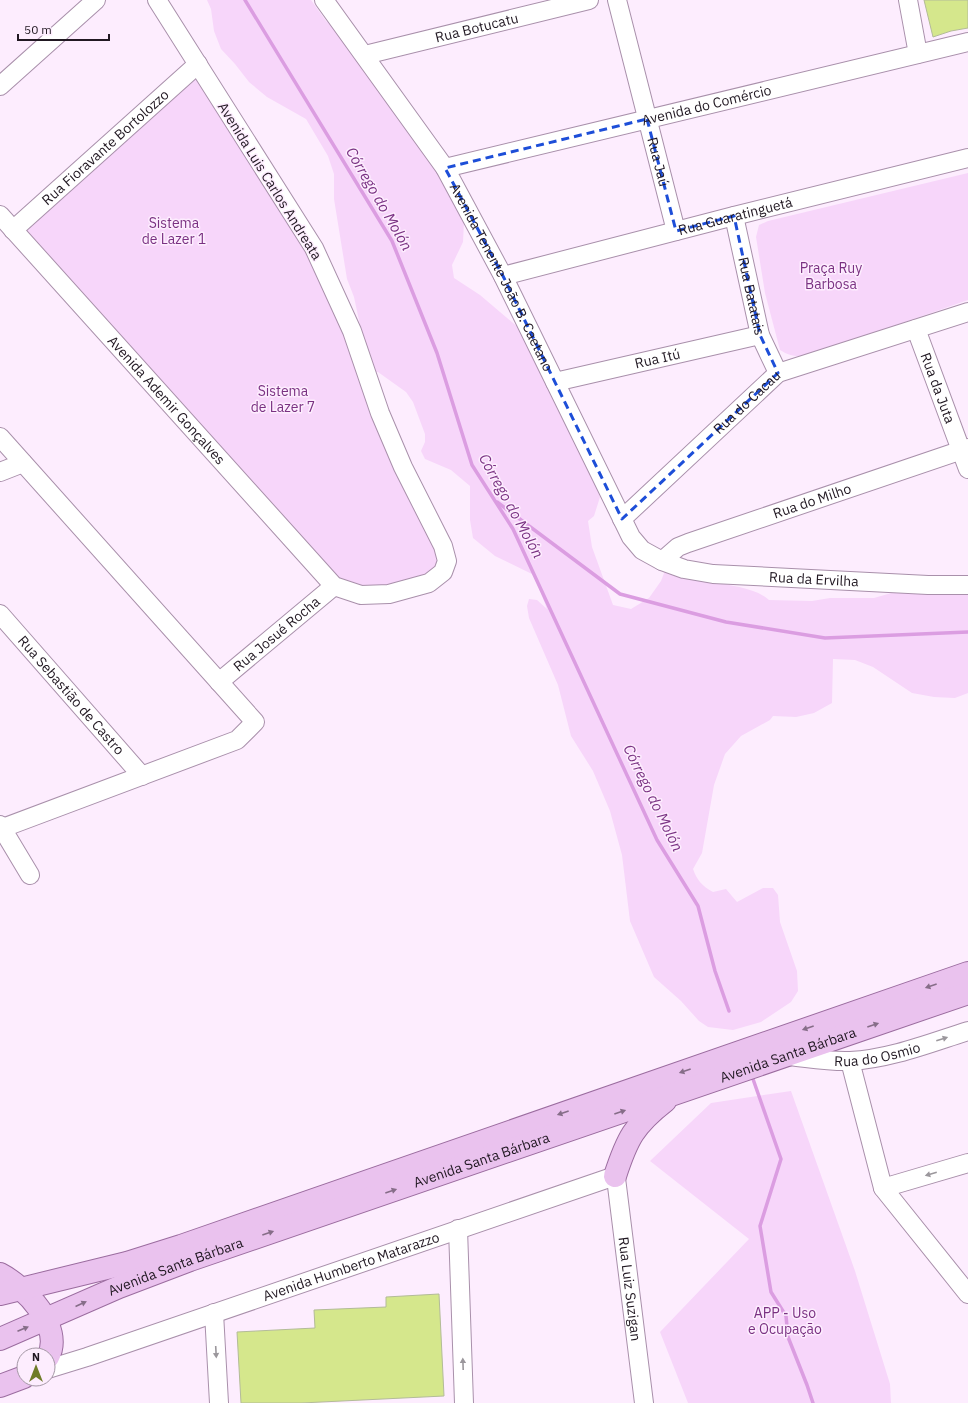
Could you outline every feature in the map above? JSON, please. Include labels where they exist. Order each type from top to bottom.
[{"type":"main road","name":"Avenida Santa Bárbara","points":[[0,1294],[127,1263],[188,1244],[968,973]]},
{"type":"main road","name":"Avenida Santa Bárbara","points":[[0,1339],[119,1287],[190,1260],[968,993]]},
{"type":"main road","points":[[615,1176],[628,1141],[637,1126],[650,1112],[676,1093]]},
{"type":"main road","points":[[0,1274],[21,1289],[33,1300],[46,1319],[51,1334],[50,1347]]},
{"type":"main road","points":[[0,1386],[16,1381]]},
{"type":"street","points":[[0,86],[96,0]]},
{"type":"street","name":"Avenida Luis Carlos Andreata","points":[[157,0],[314,248],[352,331],[380,412],[400,461],[443,546],[447,561],[443,572],[429,583],[389,594],[361,595],[334,586]]},
{"type":"street","name":"Avenida Tenente João B. Caetano","points":[[324,0],[445,168],[503,276],[631,537],[642,550],[662,562]]},
{"type":"street","name":"Rua Botucatu","points":[[365,55],[589,0]]},
{"type":"street","name":"Rua Jaú","points":[[617,0],[676,231]]},
{"type":"street","points":[[908,0],[918,54]]},
{"type":"street","name":"Avenida do Comércio","points":[[445,168],[968,42]]},
{"type":"street","name":"Rua Fioravante Bortolozzo","points":[[13,230],[198,64]]},
{"type":"street","name":"Rua Guaratinguetá","points":[[503,276],[734,216],[968,158]]},
{"type":"street","name":"Avenida Ademir Gonçalves","points":[[0,215],[334,586]]},
{"type":"street","name":"Rua Batatais","points":[[734,216],[760,335],[778,373]]},
{"type":"street","name":"Rua do Cacau","points":[[622,519],[778,373],[968,312]]},
{"type":"street","name":"Rua da Juta","points":[[916,329],[965,449],[968,469]]},
{"type":"street","name":"Rua Itú","points":[[555,382],[760,335]]},
{"type":"street","points":[[0,437],[220,682],[254,722],[238,740],[1,827],[30,875]]},
{"type":"street","name":"Rua do Milho","points":[[662,562],[678,547],[688,542],[965,449]]},
{"type":"street","points":[[0,472],[24,463]]},
{"type":"street","name":"Rua da Ervilha","points":[[662,562],[684,569],[713,574],[928,585],[968,585]]},
{"type":"street","name":"Rua Josué Rocha","points":[[220,682],[334,586]]},
{"type":"street","name":"Rua Sebastião de Castro","points":[[0,614],[142,776]]},
{"type":"street","name":"Rua do Osmio","points":[[783,1056],[850,1061],[882,1056],[918,1047],[968,1031]]},
{"type":"street","points":[[850,1061],[883,1188],[966,1287]]},
{"type":"street","points":[[883,1188],[968,1162]]},
{"type":"street","name":"Avenida Humberto Matarazzo","points":[[56,1367],[214,1314],[615,1176]]},
{"type":"street","name":"Rua Luiz Suzigan","points":[[615,1176],[644,1403]]},
{"type":"street","points":[[458,1230],[464,1403]]},
{"type":"street","points":[[214,1314],[219,1403]]},
{"type":"street","name":"Avenida Humberto Matarazzo","points":[[56,1351],[87,1357]]},
{"type":"highlighted area","points":[[647,119],[676,231],[734,216],[760,335],[778,373],[622,519],[503,276],[445,168]]},
{"type":"green space","points":[[207,0],[311,0],[326,21],[353,42],[409,116],[464,221],[463,242],[452,265],[454,278],[480,295],[526,334],[584,445],[600,497],[594,516],[588,521],[592,547],[613,605],[631,609],[649,598],[661,581],[668,563],[708,579],[757,592],[769,600],[812,601],[830,598],[874,598],[895,592],[968,589],[968,693],[955,698],[934,697],[912,693],[873,667],[855,660],[833,659],[832,703],[814,713],[796,717],[773,716],[770,720],[741,736],[725,754],[714,785],[702,853],[693,869],[698,880],[703,885],[713,892],[726,889],[737,902],[763,888],[773,888],[778,895],[780,922],[797,971],[798,991],[791,1002],[761,1022],[733,1030],[708,1027],[699,1021],[681,1001],[654,977],[630,921],[622,855],[610,811],[593,771],[571,736],[558,685],[529,618],[527,606],[529,599],[537,600],[547,609],[534,575],[495,556],[473,538],[470,520],[470,486],[451,470],[425,459],[421,451],[425,442],[425,434],[413,402],[406,392],[378,372],[368,372],[443,572],[389,594],[334,586],[13,230],[198,64],[364,344],[354,297],[347,279],[334,199],[334,174],[328,156],[306,119],[267,97],[249,82],[221,49],[214,31],[211,9]]},
{"type":"green space","name":"Praça Ruy Barbosa","points":[[968,173],[968,300],[808,356],[793,356],[780,350],[765,293],[756,237],[759,225],[768,221]]},
{"type":"green space","name":"APP - Uso e Ocupação","points":[[791,1091],[855,1271],[890,1384],[891,1403],[688,1403],[660,1332],[749,1239],[650,1161],[711,1103]]},
{"type":"building","points":[[924,0],[968,0],[968,28],[951,31],[933,37]]},
{"type":"building","points":[[439,1294],[444,1396],[301,1403],[241,1403],[237,1332],[315,1328],[314,1310],[386,1307],[386,1297]]},
{"type":"waterway","name":"Córrego do Molón","points":[[245,0],[392,241],[437,353],[472,465],[513,529],[657,840],[698,906],[715,971],[729,1011]]},
{"type":"waterway","points":[[497,502],[620,594],[726,622],[825,638],[968,632]]},
{"type":"waterway","points":[[753,1079],[781,1159],[760,1226],[771,1292],[786,1316],[788,1337],[813,1403]]},
{"type":"park label","name":"Sistema de Lazer 1","points":[[174,232]]},
{"type":"park label","name":"Sistema de Lazer 7","points":[[283,400]]}]
